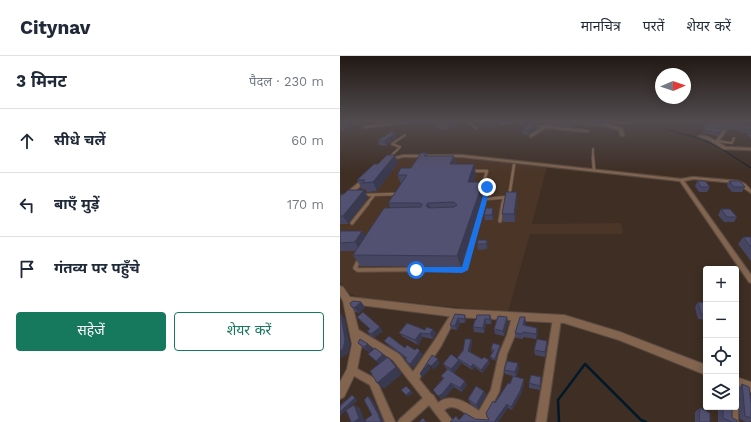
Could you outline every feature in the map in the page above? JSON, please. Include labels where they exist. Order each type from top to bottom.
[{"type":"street","points":[[709,139],[727,148],[751,149]]},
{"type":"street","points":[[389,160],[403,156],[462,156],[681,180],[693,178],[737,182],[743,184],[751,192]]},
{"type":"street","points":[[340,198],[350,195],[371,175]]},
{"type":"street","points":[[681,180],[751,280]]},
{"type":"street","points":[[340,289],[347,300],[357,344],[352,370],[340,392]]},
{"type":"street","points":[[347,300],[455,313],[557,319],[580,323],[620,336],[703,369]]},
{"type":"street","points":[[414,378],[438,343],[455,313]]},
{"type":"street","points":[[438,409],[445,403],[450,402],[466,407],[482,420],[495,392],[503,354],[512,335],[516,317]]},
{"type":"street","points":[[540,422],[557,319]]},
{"type":"street","points":[[354,331],[396,357],[448,422]]},
{"type":"street","points":[[352,370],[373,382],[390,422]]},
{"type":"street","points":[[739,383],[749,387],[750,399]]},
{"type":"street","points":[[403,422],[430,398]]},
{"type":"street","points":[[733,410],[733,422]]},
{"type":"lane","points":[[389,160],[390,156],[400,148],[392,144],[399,139]]},
{"type":"lane","points":[[717,142],[732,143],[734,139]]},
{"type":"lane","points":[[593,149],[594,170]]},
{"type":"lane","points":[[485,199],[504,198],[509,196],[514,165]]},
{"type":"lane","points":[[363,253],[355,266],[356,270],[463,270],[465,268],[488,188],[483,184],[486,171],[474,172]]},
{"type":"lane","points":[[360,195],[399,194],[396,200]]},
{"type":"lane","points":[[352,223],[374,195]]},
{"type":"lane","points":[[500,221],[504,198]]},
{"type":"shaded area","points":[[456,156],[547,166],[532,224],[621,223],[623,234],[530,234],[508,312],[360,298],[348,293],[340,282],[340,200],[354,192],[385,164],[396,159]]},
{"type":"building","points":[[380,139],[387,139],[384,141],[377,141]]},
{"type":"building","points":[[421,153],[427,153],[424,156],[454,156],[450,164],[474,164],[468,182],[483,182],[457,256],[353,255],[384,208],[421,207],[422,204],[419,203],[388,203],[407,175],[397,175],[401,168],[411,168]],"holes":[[[454,202],[457,205],[454,207],[429,208],[426,206],[428,203]]]},
{"type":"building","points":[[387,155],[395,155],[373,182],[362,183],[365,180],[357,180],[374,164],[378,164]]},
{"type":"building","points":[[697,181],[705,181],[710,187],[701,187]]},
{"type":"building","points":[[729,181],[740,181],[745,187],[734,187]]},
{"type":"building","points":[[348,190],[364,190],[343,216],[340,216],[340,197]]},
{"type":"building","points":[[506,192],[517,192],[514,214],[502,214]]},
{"type":"building","points":[[486,208],[493,208],[492,215],[484,215]]},
{"type":"building","points":[[721,209],[730,209],[737,217],[727,217]]},
{"type":"building","points":[[340,231],[362,231],[355,242],[340,243]]},
{"type":"building","points":[[743,237],[751,237],[751,247]]},
{"type":"building","points":[[478,240],[487,240],[486,244],[477,244]]},
{"type":"building","points":[[353,301],[361,302],[354,308],[350,303]]},
{"type":"building","points":[[698,302],[703,303],[703,314],[701,314]]},
{"type":"building","points":[[363,312],[380,327],[371,334],[367,331],[370,329],[357,317]]},
{"type":"building","points":[[340,314],[345,340],[343,349],[340,351]]},
{"type":"building","points":[[455,314],[465,315],[464,319],[458,318],[455,326],[450,325]]},
{"type":"building","points":[[477,315],[490,315],[490,319],[485,319],[483,328],[473,327]]},
{"type":"building","points":[[498,316],[507,317],[503,331],[494,329]]},
{"type":"building","points":[[520,317],[525,317],[523,325],[537,328],[536,334],[523,332],[522,334],[515,333]]},
{"type":"building","points":[[407,323],[425,330],[426,327],[433,329],[430,334],[420,333],[415,340],[399,333]]},
{"type":"building","points":[[389,336],[405,348],[407,345],[415,350],[417,348],[420,351],[410,364],[405,360],[407,358],[384,341]]},
{"type":"building","points":[[360,339],[368,344],[364,347],[358,343]]},
{"type":"building","points":[[465,339],[471,339],[468,351],[482,359],[484,357],[489,360],[481,370],[473,364],[471,367],[457,358],[463,351]]},
{"type":"building","points":[[537,339],[547,341],[545,352],[534,350]]},
{"type":"building","points":[[493,343],[500,345],[495,359],[490,357],[494,350],[491,349]]},
{"type":"building","points":[[375,348],[383,354],[376,361],[368,354]]},
{"type":"building","points":[[451,354],[459,360],[451,369],[443,364]]},
{"type":"building","points":[[432,355],[438,359],[431,366],[428,364],[420,374]]},
{"type":"building","points":[[388,357],[396,367],[377,383],[370,371]]},
{"type":"building","points":[[507,361],[518,363],[515,372],[504,370]]},
{"type":"building","points":[[448,369],[465,381],[460,388],[451,383],[442,394],[438,396],[433,390],[444,378],[441,376]]},
{"type":"building","points":[[531,375],[541,377],[540,386],[529,383]]},
{"type":"building","points":[[513,376],[524,379],[520,391],[511,407],[507,404],[494,422],[450,422],[456,416],[459,420],[465,413],[475,419],[489,420],[486,413],[493,401],[495,403],[508,383],[510,384]]},
{"type":"building","points":[[742,384],[749,387],[751,418],[745,416]]},
{"type":"building","points":[[406,386],[411,391],[406,395],[401,390]]},
{"type":"building","points":[[476,386],[484,391],[476,405],[468,399]]},
{"type":"building","points":[[352,395],[355,398],[340,412],[340,406]]},
{"type":"building","points":[[368,396],[381,422],[366,422],[365,420],[372,415],[364,400]]},
{"type":"building","points":[[354,405],[359,418],[354,422],[351,422],[346,410]]},
{"type":"building","points":[[700,408],[710,413],[710,422],[699,421]]},
{"type":"building","points":[[723,410],[732,410],[732,418],[737,420],[737,422],[733,422],[723,418]]},
{"type":"building","points":[[423,418],[426,422],[419,422]]},
{"type":"waterway","points":[[700,139],[722,149],[751,168]]},
{"type":"waterway","points":[[559,422],[558,400],[585,364],[641,420],[646,422]]},
{"type":"route","points":[[416,270],[462,270],[465,268],[488,189],[487,187]]}]
